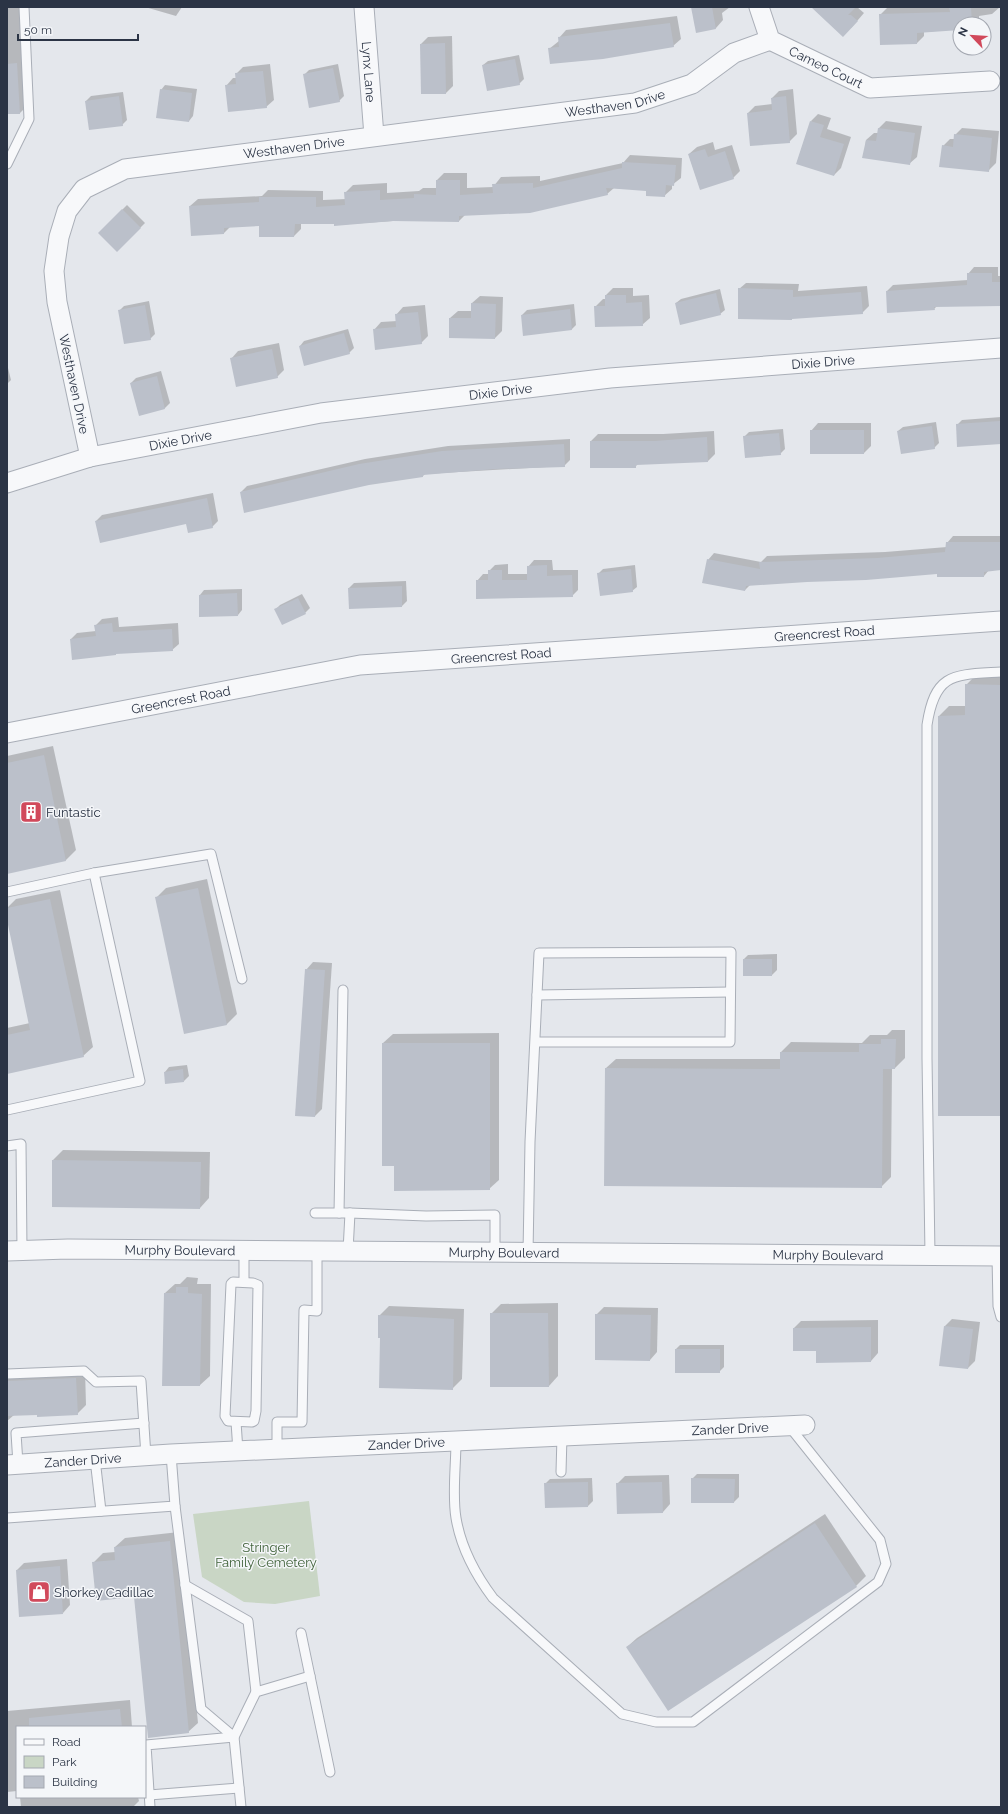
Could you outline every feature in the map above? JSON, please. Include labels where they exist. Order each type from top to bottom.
[{"type":"street","name":"Lynx Lane","points":[[364,7],[374,136]]},
{"type":"street","points":[[758,7],[770,40]]},
{"type":"street","name":"Westhaven Drive","points":[[90,457],[57,302],[54,271],[58,237],[67,211],[84,189],[125,169],[635,103],[692,84],[734,53],[770,40]]},
{"type":"street","name":"Cameo Court","points":[[770,40],[870,88],[990,81]]},
{"type":"street","name":"Dixie Drive","points":[[7,483],[90,457],[322,413],[610,378],[1001,348]]},
{"type":"street","name":"Greencrest Road","points":[[7,733],[360,665],[1001,621]]},
{"type":"street","name":"Murphy Boulevard","points":[[15,1251],[68,1249],[244,1252],[348,1251],[999,1256]]},
{"type":"street","name":"Zander Drive","points":[[13,1465],[172,1454],[797,1425]]},
{"type":"lane","points":[[7,164],[28,119],[24,7]]},
{"type":"lane","points":[[930,1255],[927,1058],[927,725],[930,707],[937,691],[945,682],[959,675],[1001,672]]},
{"type":"lane","points":[[7,892],[94,873],[211,854],[242,979]]},
{"type":"lane","points":[[7,1110],[140,1081],[94,873]]},
{"type":"lane","points":[[528,1253],[530,1142],[536,1042],[539,953],[731,952],[730,1042],[536,1042]]},
{"type":"lane","points":[[339,1213],[343,990]]},
{"type":"lane","points":[[538,995],[730,992]]},
{"type":"lane","points":[[7,1146],[21,1144],[15,1251]]},
{"type":"lane","points":[[315,1213],[426,1216],[495,1215],[495,1252]]},
{"type":"lane","points":[[348,1251],[350,1213]]},
{"type":"lane","points":[[244,1252],[244,1282]]},
{"type":"lane","points":[[277,1449],[277,1422],[302,1422],[304,1310],[316,1311],[317,1252]]},
{"type":"lane","points":[[999,1256],[998,1306],[1001,1317]]},
{"type":"lane","points":[[233,1282],[244,1282],[258,1285],[256,1411],[254,1421],[236,1422],[228,1421],[225,1416],[231,1284],[233,1282]]},
{"type":"lane","points":[[7,1374],[84,1371],[96,1382],[141,1381],[146,1456]]},
{"type":"lane","points":[[236,1422],[238,1451]]},
{"type":"lane","points":[[13,1465],[16,1433],[144,1423]]},
{"type":"lane","points":[[456,1441],[456,1517],[466,1553],[478,1578],[493,1598],[622,1714],[656,1722],[693,1722],[878,1582],[886,1564],[880,1540],[797,1425]]},
{"type":"lane","points":[[561,1472],[562,1436]]},
{"type":"lane","points":[[172,1454],[175,1506],[201,1709],[234,1737]]},
{"type":"lane","points":[[95,1459],[101,1511]]},
{"type":"lane","points":[[7,1518],[175,1506]]},
{"type":"lane","points":[[185,1585],[248,1621],[256,1692],[234,1737],[240,1807]]},
{"type":"lane","points":[[302,1632],[330,1772]]},
{"type":"lane","points":[[256,1692],[310,1676]]},
{"type":"lane","points":[[150,1807],[146,1745],[234,1737]]},
{"type":"lane","points":[[149,1795],[239,1788]]},
{"type":"green space","name":"Stringer Family Cemetery","points":[[309,1501],[320,1596],[275,1604],[244,1602],[202,1577],[193,1514]]},
{"type":"building","points":[[691,7],[712,7],[716,29],[696,33]]},
{"type":"building","points":[[811,7],[856,7],[848,15],[851,15],[858,21],[843,37]]},
{"type":"building","points":[[949,7],[971,7],[972,16],[952,16],[952,31],[917,33],[917,44],[880,45],[879,14],[950,12]]},
{"type":"building","points":[[670,23],[674,47],[603,59],[550,64],[548,48],[559,47],[558,37]]},
{"type":"building","points":[[445,43],[446,94],[421,94],[420,44]]},
{"type":"building","points":[[515,59],[520,85],[487,91],[482,65]]},
{"type":"building","points":[[17,63],[20,114],[7,114],[7,64]]},
{"type":"building","points":[[333,68],[340,102],[309,108],[303,74]]},
{"type":"building","points":[[263,71],[267,108],[228,112],[225,85],[236,84],[235,73]]},
{"type":"building","points":[[160,89],[192,93],[189,122],[156,118]]},
{"type":"building","points":[[119,96],[123,126],[89,130],[85,101]]},
{"type":"building","points":[[786,96],[790,143],[750,146],[747,113],[772,110],[771,98]]},
{"type":"building","points":[[810,121],[824,125],[820,137],[844,144],[834,176],[796,164]]},
{"type":"building","points":[[878,128],[915,133],[910,165],[862,158],[866,140],[876,141]]},
{"type":"building","points":[[954,134],[992,138],[989,172],[939,167],[942,145],[953,147]]},
{"type":"building","points":[[705,149],[708,157],[725,151],[734,179],[700,190],[688,154]]},
{"type":"building","points":[[622,162],[676,165],[674,186],[666,185],[665,197],[646,196],[646,191],[606,188],[608,195],[530,213],[459,216],[459,222],[393,221],[334,226],[334,224],[295,224],[294,237],[259,237],[259,226],[224,228],[224,234],[191,236],[189,206],[259,202],[259,197],[316,197],[316,207],[345,205],[344,192],[380,190],[380,200],[414,198],[414,194],[436,195],[436,180],[460,180],[460,195],[493,193],[492,184],[533,183],[533,188],[622,168]]},
{"type":"building","points":[[122,209],[141,228],[117,252],[98,233]]},
{"type":"building","points":[[967,273],[992,273],[992,282],[1001,282],[1001,306],[934,307],[935,310],[887,313],[886,291],[967,285]]},
{"type":"building","points":[[738,288],[793,290],[793,297],[861,292],[863,314],[792,320],[738,319]]},
{"type":"building","points":[[716,293],[721,315],[680,325],[675,303]]},
{"type":"building","points":[[605,295],[626,295],[626,303],[642,302],[643,326],[595,327],[594,306],[605,306]]},
{"type":"building","points":[[471,303],[496,304],[495,339],[449,338],[449,318],[471,318]]},
{"type":"building","points":[[145,305],[151,340],[124,344],[118,310]]},
{"type":"building","points":[[570,309],[572,330],[523,336],[521,315]]},
{"type":"building","points":[[418,312],[422,344],[375,350],[373,329],[396,327],[395,314]]},
{"type":"building","points":[[344,333],[350,354],[304,366],[299,346]]},
{"type":"building","points":[[272,349],[278,378],[236,387],[230,358]]},
{"type":"building","points":[[157,376],[165,409],[139,416],[130,383]]},
{"type":"building","points":[[1000,421],[1001,444],[957,447],[956,424]]},
{"type":"building","points":[[932,426],[935,449],[901,454],[897,431]]},
{"type":"building","points":[[810,430],[864,430],[864,454],[810,454]]},
{"type":"building","points":[[779,433],[781,455],[745,458],[743,436]]},
{"type":"building","points":[[707,437],[708,462],[636,465],[636,468],[590,468],[590,441],[655,441]]},
{"type":"building","points":[[564,444],[565,467],[495,469],[423,475],[423,477],[369,485],[244,513],[240,492],[359,464],[442,451]]},
{"type":"building","points":[[207,498],[213,528],[188,533],[186,524],[100,543],[95,521]]},
{"type":"building","points":[[946,542],[1001,542],[1001,570],[984,572],[984,577],[937,577],[937,574],[866,580],[746,586],[745,591],[702,583],[707,559],[760,569],[759,562],[877,558],[945,552]]},
{"type":"building","points":[[547,565],[547,576],[572,575],[573,597],[476,599],[476,580],[488,580],[488,570],[502,570],[502,580],[527,580],[527,566]]},
{"type":"building","points":[[631,569],[633,592],[600,596],[597,573]]},
{"type":"building","points":[[402,586],[402,607],[349,609],[348,588]]},
{"type":"building","points":[[237,593],[238,616],[199,617],[199,595]]},
{"type":"building","points":[[298,598],[306,614],[282,625],[274,609]]},
{"type":"building","points":[[112,623],[113,632],[172,629],[173,651],[116,654],[72,660],[70,639],[96,636],[94,625]]},
{"type":"building","points":[[965,684],[1001,685],[1001,1116],[938,1116],[938,716],[965,715]]},
{"type":"building","name":"Funtastic","points":[[44,755],[66,861],[7,874],[7,763]]},
{"type":"building","points":[[198,888],[227,1025],[184,1034],[155,897]]},
{"type":"building","points":[[50,899],[84,1057],[7,1074],[7,1035],[30,1030],[7,920],[7,908]]},
{"type":"building","points":[[743,959],[772,959],[772,976],[743,976]]},
{"type":"building","points":[[305,969],[325,970],[315,1117],[295,1116]]},
{"type":"building","points":[[881,1039],[896,1039],[895,1069],[883,1069],[882,1188],[604,1186],[605,1068],[780,1069],[780,1052],[859,1052],[859,1044],[881,1044]]},
{"type":"building","points":[[382,1043],[490,1043],[490,1190],[394,1191],[394,1166],[382,1166]]},
{"type":"building","points":[[183,1069],[184,1082],[165,1084],[164,1072]]},
{"type":"building","points":[[52,1160],[201,1162],[200,1209],[52,1207]]},
{"type":"building","points":[[176,1287],[188,1287],[188,1293],[202,1294],[200,1386],[162,1386],[164,1293],[176,1293]]},
{"type":"building","points":[[490,1313],[548,1313],[549,1387],[490,1387]]},
{"type":"building","points":[[595,1314],[651,1315],[650,1361],[595,1360]]},
{"type":"building","points":[[378,1315],[454,1319],[453,1390],[379,1388],[380,1338],[378,1338]]},
{"type":"building","points":[[944,1326],[973,1329],[968,1369],[939,1366]]},
{"type":"building","points":[[871,1327],[871,1362],[816,1363],[816,1351],[793,1351],[793,1328]]},
{"type":"building","points":[[675,1349],[720,1349],[720,1373],[675,1373]]},
{"type":"building","points":[[76,1378],[78,1415],[37,1417],[37,1415],[7,1416],[7,1381]]},
{"type":"building","points":[[691,1478],[735,1479],[734,1503],[691,1503]]},
{"type":"building","points":[[588,1482],[588,1507],[545,1508],[544,1483]]},
{"type":"building","points":[[662,1482],[663,1513],[617,1514],[616,1483]]},
{"type":"building","points":[[815,1523],[857,1587],[668,1711],[626,1647]]},
{"type":"building","points":[[170,1541],[189,1733],[148,1738],[134,1597],[96,1601],[92,1562],[115,1560],[114,1547]]},
{"type":"building","name":"Shorkey Cadillac","points":[[60,1566],[63,1614],[19,1617],[16,1570]]},
{"type":"building","points":[[120,1709],[122,1726],[29,1726],[29,1718]]},
{"type":"place","name":"Funtastic","points":[[31,812]]},
{"type":"place","name":"Shorkey Cadillac","points":[[39,1592]]}]
